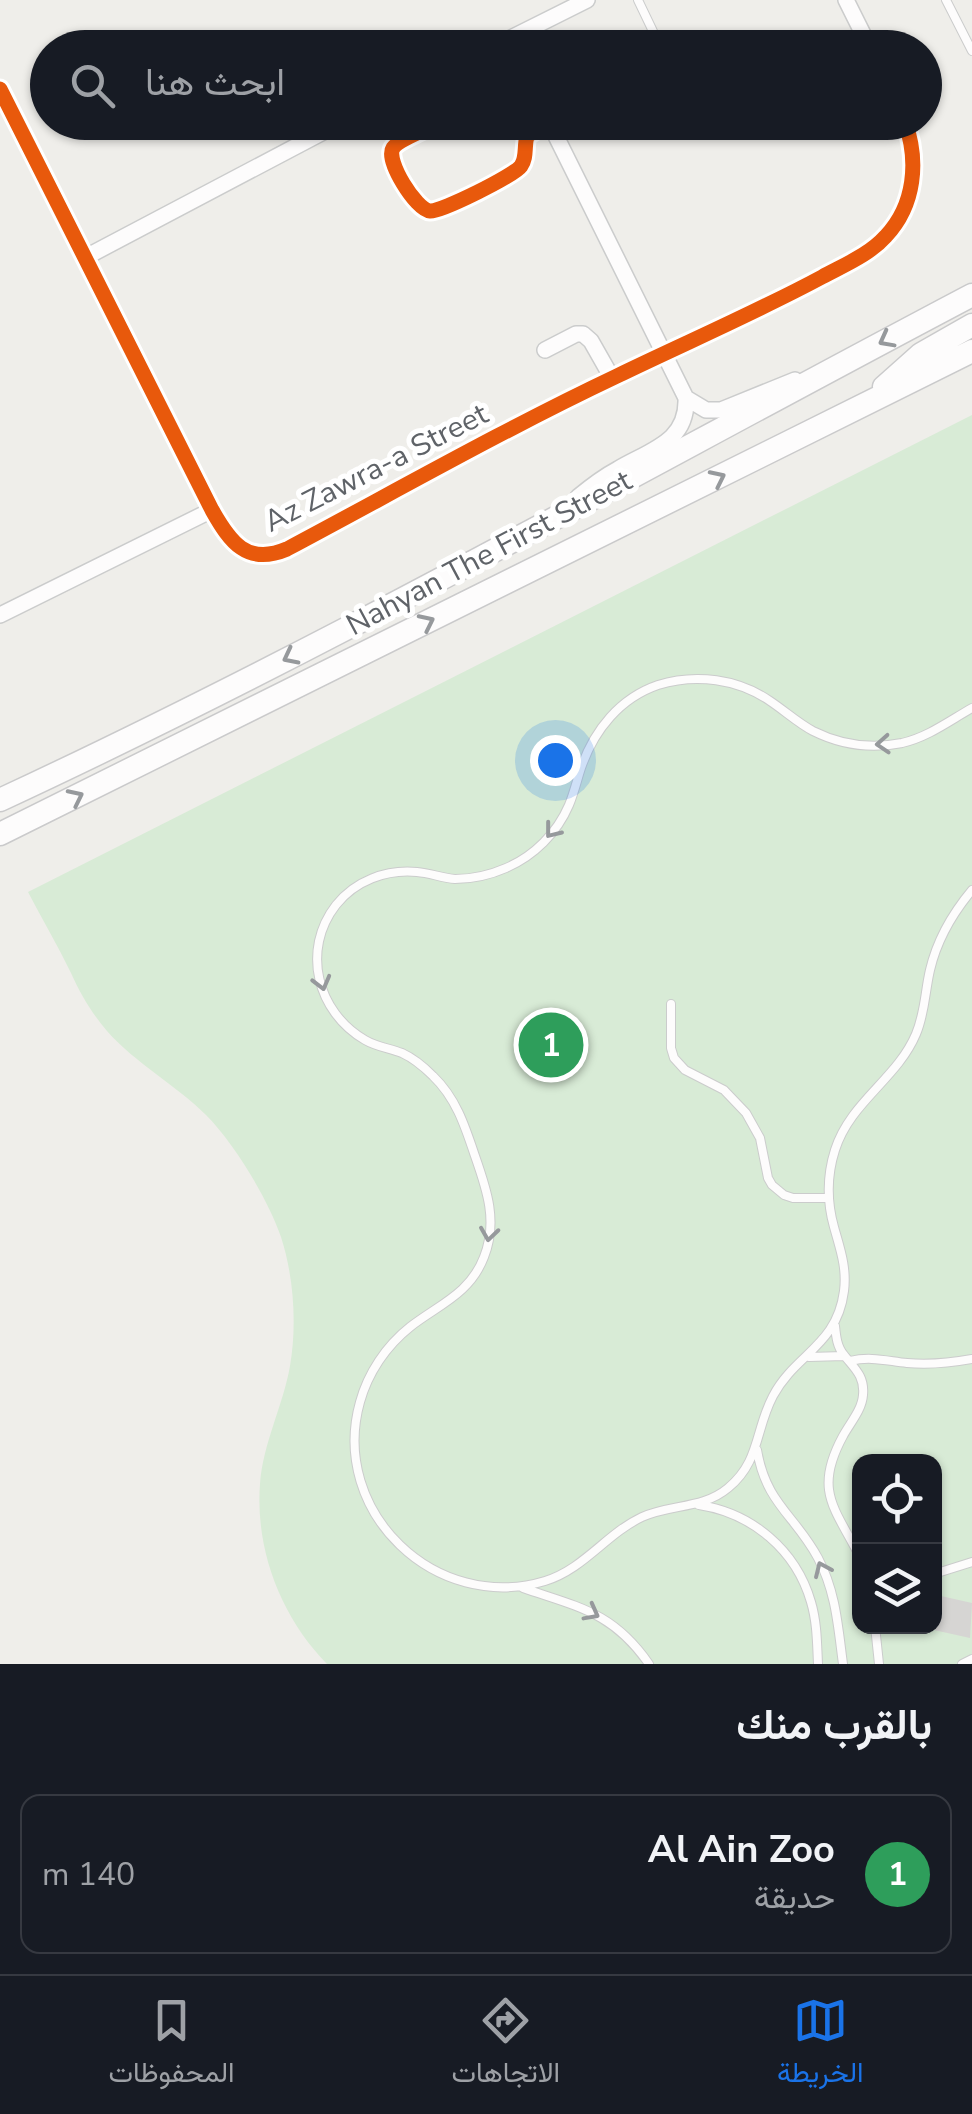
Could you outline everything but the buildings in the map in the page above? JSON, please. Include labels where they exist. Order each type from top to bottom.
[{"type":"main road","name":"Nahyan The First Street","points":[[7,795],[341,631],[972,295]]},
{"type":"main road","points":[[872,402],[908,364],[972,324]]},
{"type":"main road","name":"Nahyan The First Street","points":[[0,834],[972,352]]},
{"type":"street","points":[[534,30],[587,0]]},
{"type":"street","points":[[846,0],[861,30]]},
{"type":"street","name":"Az Zawra-a Street","points":[[0,90],[223,530],[240,548],[263,555],[275,554],[612,378],[789,295],[860,256],[884,239],[902,214],[912,184],[910,140]]},
{"type":"street","points":[[86,257],[308,140]]},
{"type":"street","points":[[404,140],[391,152],[392,162],[416,204],[430,211],[449,206],[520,169],[526,140]]},
{"type":"street","points":[[558,140],[686,398],[698,407],[721,410],[777,386],[821,374]]},
{"type":"street","points":[[545,350],[576,334],[584,334],[612,378]]},
{"type":"street","points":[[558,517],[593,485],[672,438],[684,420],[686,398]]},
{"type":"street","points":[[0,615],[212,510]]},
{"type":"lane","points":[[638,0],[652,30]]},
{"type":"lane","points":[[946,0],[972,52]]},
{"type":"lane","points":[[972,708],[918,738],[865,746],[822,735],[758,694],[732,683],[690,679],[661,684],[634,697],[601,727],[586,754],[562,818],[531,854],[504,869],[474,878],[443,878],[404,871],[378,876],[355,888],[329,915],[317,961],[325,996],[338,1017],[356,1034],[410,1058],[441,1083],[462,1118],[490,1206],[488,1246],[470,1282],[450,1302],[399,1336],[380,1359],[360,1402],[354,1436],[362,1487],[383,1527],[403,1549],[426,1566],[465,1582],[518,1586],[550,1580],[577,1566],[640,1518],[710,1500],[746,1468],[771,1399],[786,1376],[825,1338],[843,1300],[845,1274],[829,1198],[830,1167],[840,1136],[858,1107],[892,1073],[910,1048],[921,1020],[940,940],[972,890]]},
{"type":"lane","points":[[671,1004],[674,1058],[685,1070],[724,1090],[746,1113],[760,1138],[772,1185],[784,1196],[829,1198]]},
{"type":"lane","points":[[835,1322],[838,1343],[862,1378],[864,1396],[834,1454],[828,1486],[834,1511],[853,1544]]},
{"type":"lane","points":[[806,1358],[825,1354],[932,1364],[972,1359]]},
{"type":"lane","points":[[756,1446],[767,1486],[826,1574],[836,1606],[843,1664]]},
{"type":"lane","points":[[695,1505],[727,1511],[751,1522],[790,1560],[812,1603],[818,1664]]},
{"type":"lane","points":[[942,1571],[972,1562]]},
{"type":"lane","points":[[518,1586],[597,1614],[620,1630],[649,1664]]},
{"type":"lane","points":[[876,1634],[879,1664]]},
{"type":"lane","points":[[962,1664],[972,1658]]},
{"type":"green space","points":[[972,415],[972,1664],[327,1664],[284,1604],[262,1533],[262,1469],[287,1381],[293,1335],[289,1268],[281,1237],[268,1206],[228,1141],[194,1104],[107,1031],[28,892]]},
{"type":"cycle path","points":[[0,89],[212,510],[233,541],[250,553],[261,555],[287,549],[534,417],[864,254],[879,243],[903,211],[912,182],[910,140]]},
{"type":"cycle path","points":[[403,140],[393,148],[393,163],[410,194],[430,211],[462,200],[516,171],[524,159],[526,140]]},
{"type":"place","name":"Al Ain Zoo","points":[[551,1045]]}]
